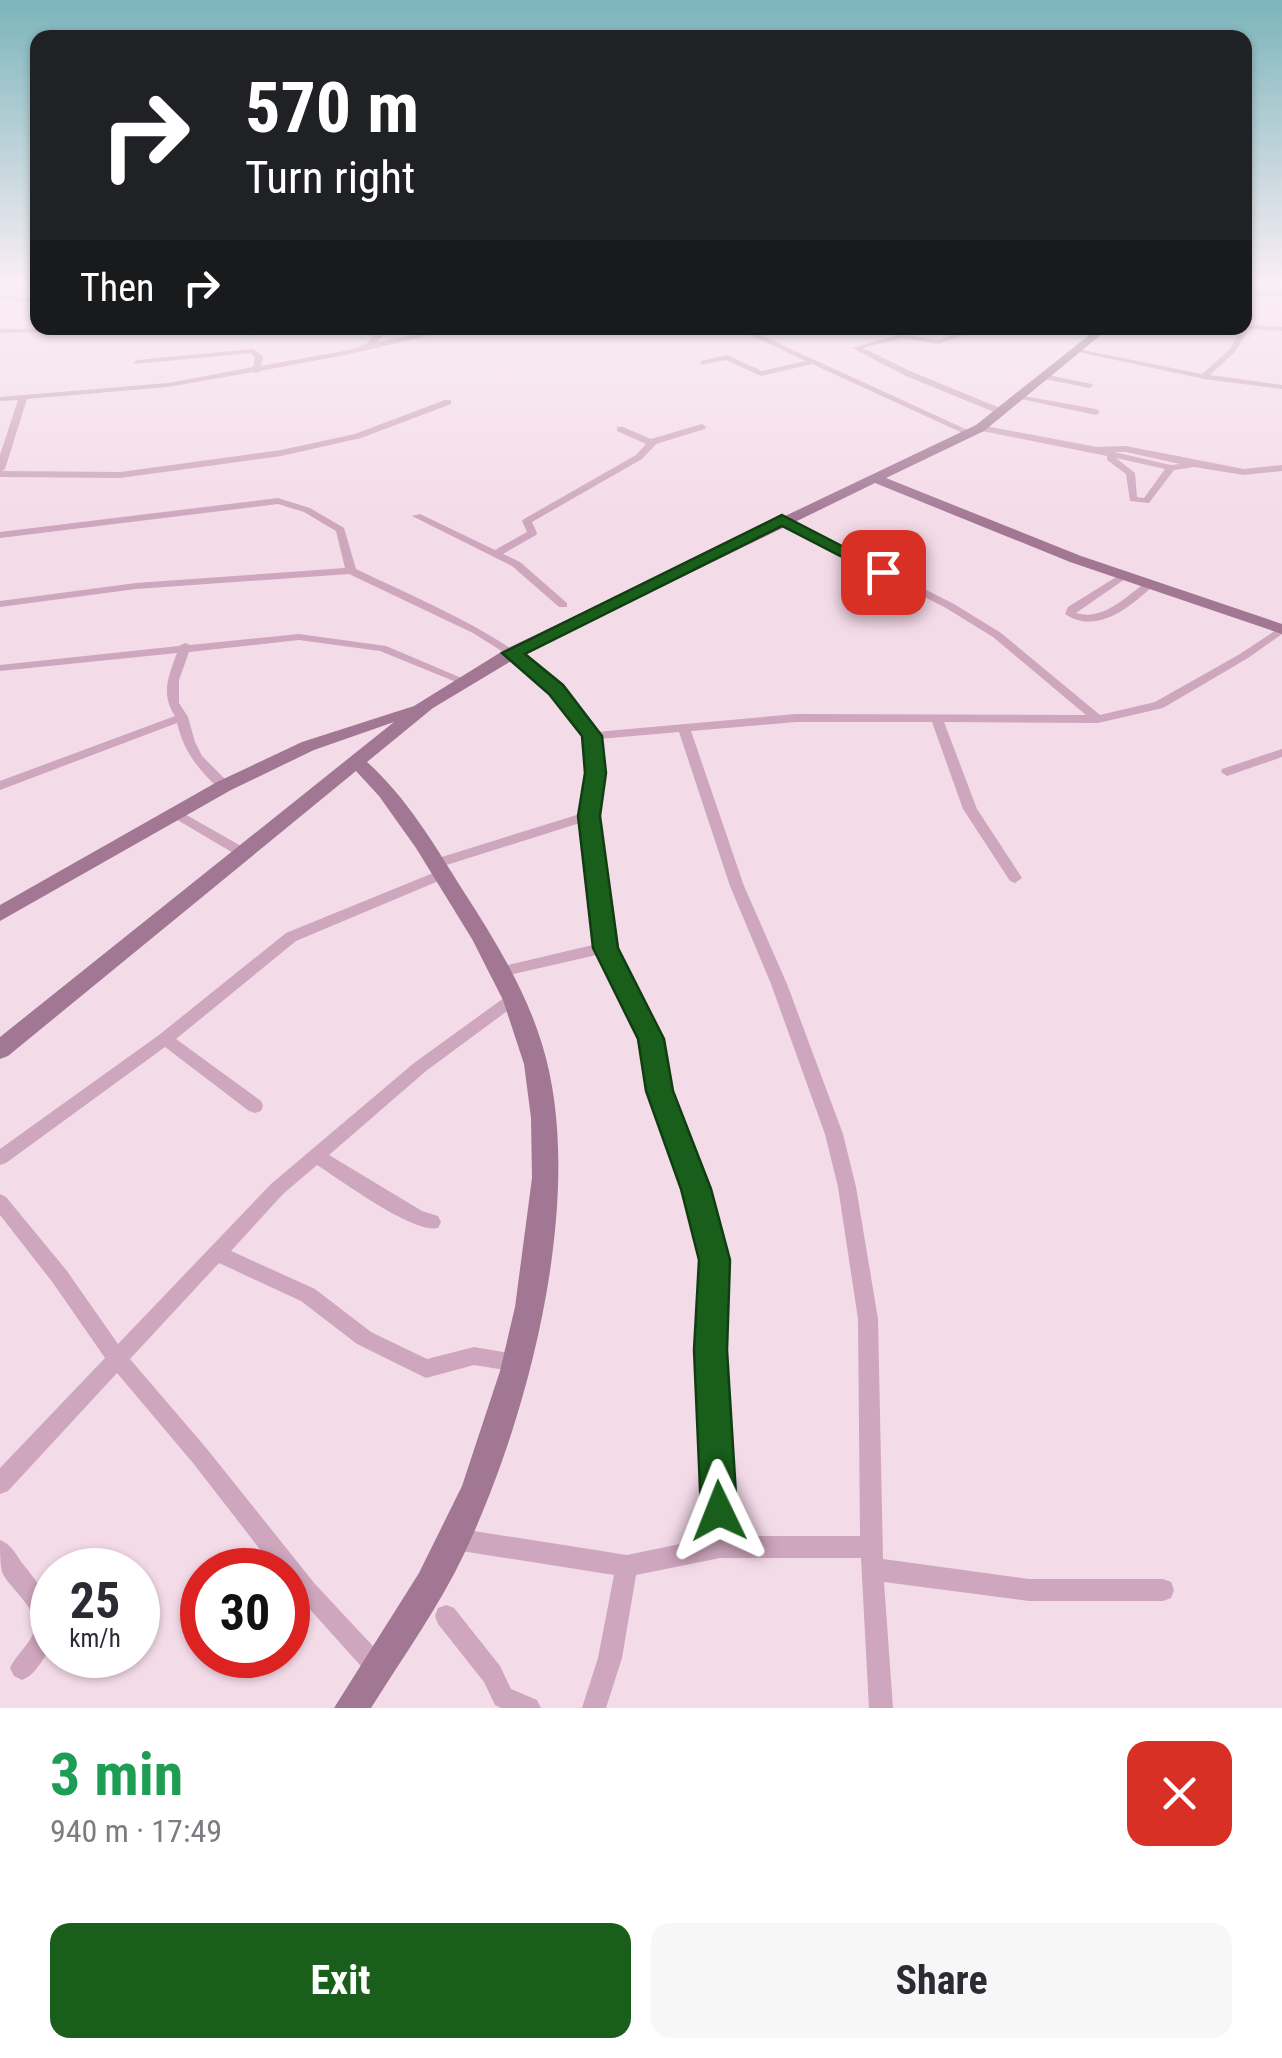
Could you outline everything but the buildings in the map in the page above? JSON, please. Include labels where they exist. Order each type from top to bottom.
[{"type":"main road","points":[[0,1050],[427,704],[512,653],[975,430],[1063,364]]},
{"type":"main road","points":[[874,478],[962,517],[1121,577],[1282,629]]},
{"type":"main road","points":[[0,913],[224,786],[308,746],[427,704]]},
{"type":"main road","points":[[352,1708],[404,1628],[476,1492],[518,1363],[538,1258],[546,1123],[535,1060],[500,972],[440,868],[356,761]]},
{"type":"street","points":[[256,371],[257,364]]},
{"type":"street","points":[[0,399],[168,385],[289,364]]},
{"type":"street","points":[[740,364],[760,374],[802,364]]},
{"type":"street","points":[[813,364],[975,430],[1099,450],[1172,468],[1194,464]]},
{"type":"street","points":[[888,364],[1002,412]]},
{"type":"street","points":[[1140,364],[1282,387]]},
{"type":"street","points":[[1204,377],[1218,364]]},
{"type":"street","points":[[1048,376],[1088,386]]},
{"type":"street","points":[[23,398],[0,471],[120,475],[281,453],[358,436],[448,402]]},
{"type":"street","points":[[1021,398],[1096,412]]},
{"type":"street","points":[[495,554],[532,534],[527,521],[639,457],[652,443],[702,427]]},
{"type":"street","points":[[620,429],[652,443]]},
{"type":"street","points":[[1099,450],[1124,448],[1244,472],[1282,468]]},
{"type":"street","points":[[1099,450],[1130,473],[1133,498],[1140,502],[1146,501],[1172,468]]},
{"type":"street","points":[[0,535],[284,502],[307,510],[342,532],[351,570]]},
{"type":"street","points":[[417,516],[495,554],[545,586],[564,605]]},
{"type":"street","points":[[782,520],[950,606],[997,635],[1098,720]]},
{"type":"street","points":[[0,604],[136,586],[351,570],[477,631],[512,653],[556,690],[592,736],[596,773],[589,816],[605,948],[651,1039],[660,1091],[696,1189],[715,1260],[710,1350],[720,1547]]},
{"type":"street","points":[[1121,577],[1070,614],[1083,622],[1101,619],[1148,586]]},
{"type":"street","points":[[592,736],[796,718],[1098,720],[1159,705],[1282,629]]},
{"type":"street","points":[[0,668],[299,636],[382,648],[465,682]]},
{"type":"street","points":[[185,646],[171,696],[182,717],[184,740],[192,754],[224,786]]},
{"type":"street","points":[[0,786],[182,717]]},
{"type":"street","points":[[936,718],[970,809],[1015,878]]},
{"type":"street","points":[[685,730],[738,886],[834,1134],[848,1186],[868,1318],[872,1558],[882,1708]]},
{"type":"street","points":[[1227,772],[1282,754]]},
{"type":"street","points":[[174,812],[245,854]]},
{"type":"street","points":[[0,1158],[165,1039],[291,936],[440,868],[589,816]]},
{"type":"street","points":[[500,972],[605,948]]},
{"type":"street","points":[[0,1483],[315,1155],[420,1067],[513,1000]]},
{"type":"street","points":[[165,1039],[255,1106]]},
{"type":"street","points":[[315,1155],[417,1218],[432,1222]]},
{"type":"street","points":[[2,1208],[60,1276],[118,1360],[307,1592],[377,1666]]},
{"type":"street","points":[[218,1254],[308,1296],[364,1338],[426,1369],[474,1356],[518,1363]]},
{"type":"street","points":[[455,1538],[627,1566],[720,1547],[872,1558],[1029,1590],[1163,1590]]},
{"type":"street","points":[[0,1551],[38,1602],[47,1622],[45,1634],[22,1668]]},
{"type":"street","points":[[594,1707],[610,1658],[627,1566]]},
{"type":"street","points":[[446,1616],[492,1674],[502,1698],[528,1708]]},
{"type":"route","points":[[719,1511],[710,1350],[715,1260],[696,1189],[660,1091],[651,1039],[620,971],[605,948],[589,816],[596,773],[592,736],[556,690],[512,653],[782,520],[883,572]]}]
